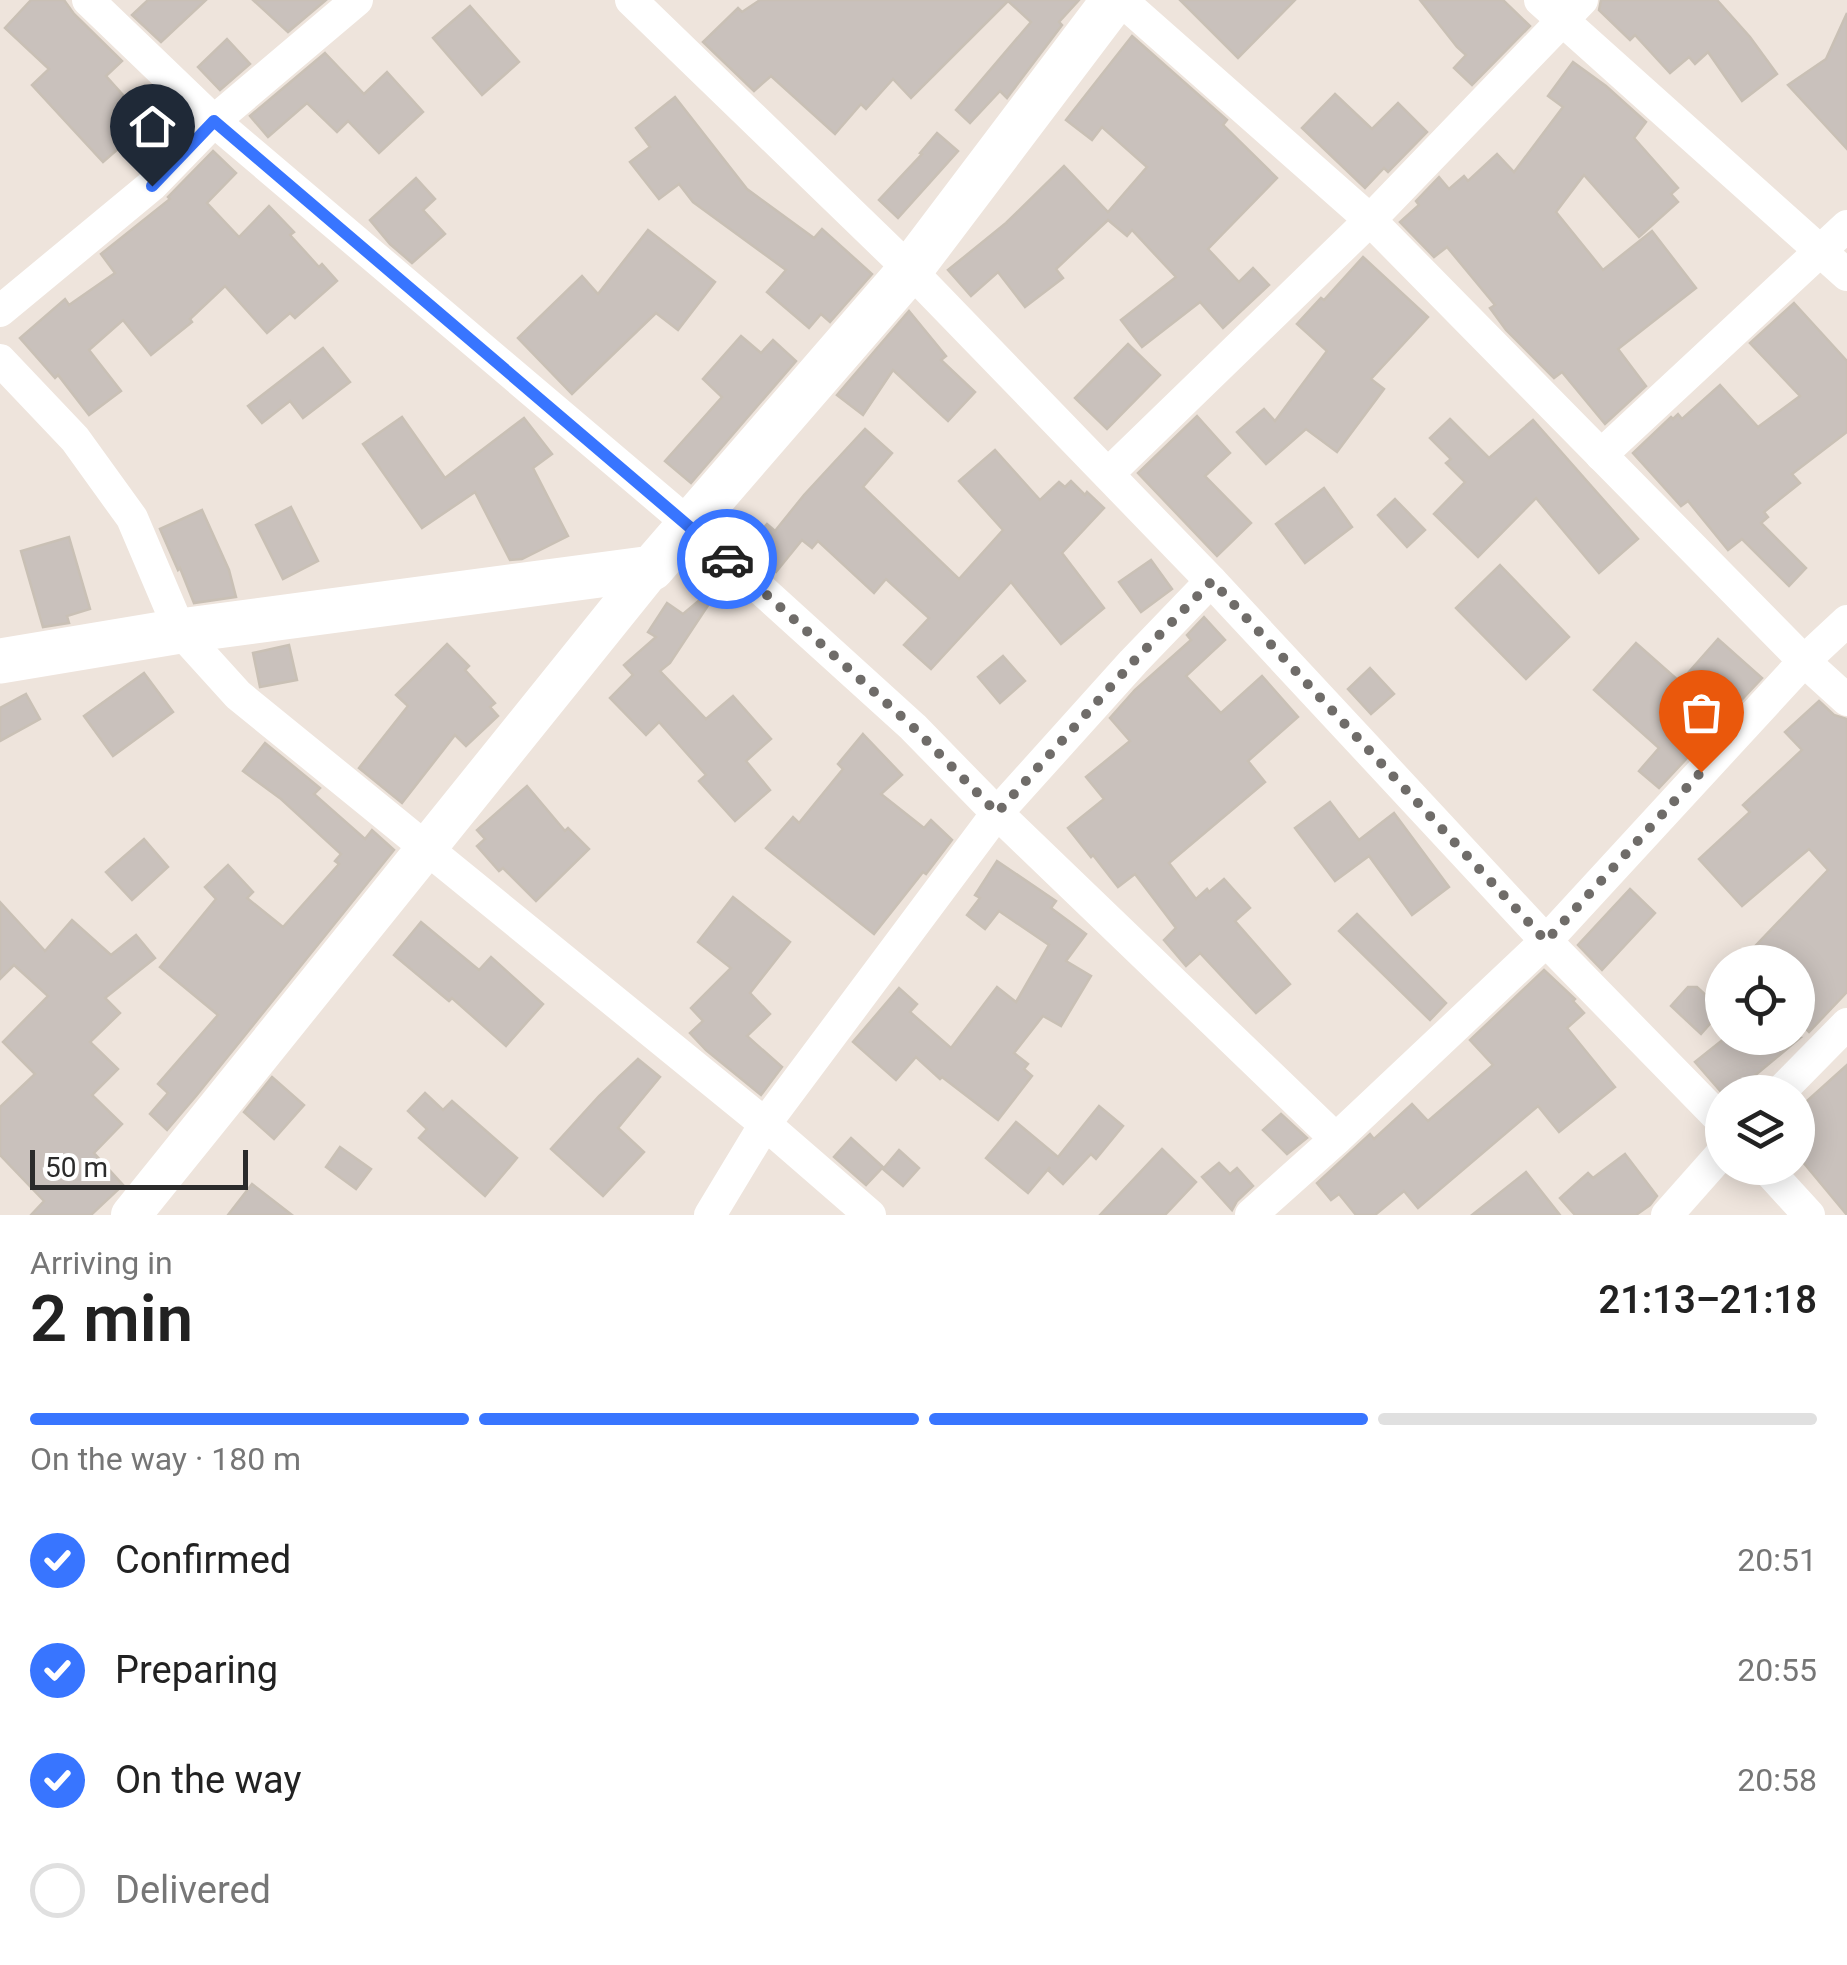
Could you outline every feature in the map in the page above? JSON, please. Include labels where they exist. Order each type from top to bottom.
[{"type":"main road","points":[[0,660],[180,631],[652,568],[910,270],[1117,0]]},
{"type":"street","points":[[88,0],[214,121],[689,524],[913,727],[1336,1139]]},
{"type":"street","points":[[0,311],[152,186],[214,121],[357,0]]},
{"type":"street","points":[[631,0],[910,270],[1212,581],[1546,941],[1705,1104]]},
{"type":"street","points":[[1117,0],[1370,220],[1847,700]]},
{"type":"street","points":[[1108,474],[1370,220],[1561,6],[1847,275]]},
{"type":"street","points":[[1601,455],[1847,226]]},
{"type":"street","points":[[0,360],[76,439],[132,518],[180,631],[238,695],[765,1124],[870,1215]]},
{"type":"street","points":[[130,1215],[652,568]]},
{"type":"street","points":[[710,1215],[765,1124],[997,813],[1212,581]]},
{"type":"street","points":[[1251,1215],[1546,941],[1804,660],[1847,620]]},
{"type":"street","points":[[1797,1075],[1847,1024]]},
{"type":"street","points":[[1667,1215],[1705,1172]]},
{"type":"street","points":[[1782,1185],[1809,1215]]},
{"type":"building","points":[[31,0],[64,0],[122,61],[106,76],[148,123],[103,162],[32,85],[49,69],[5,28]]},
{"type":"building","points":[[148,0],[206,0],[161,42],[132,15]]},
{"type":"building","points":[[253,0],[326,0],[288,32]]},
{"type":"building","points":[[760,0],[1079,0],[1059,22],[1062,25],[1007,98],[1000,91],[970,123],[956,110],[1031,22],[1008,1],[911,98],[893,79],[866,109],[861,104],[835,134],[771,76],[754,91],[703,42],[738,8],[742,12]]},
{"type":"building","points":[[1180,0],[1295,0],[1238,58]]},
{"type":"building","points":[[1420,0],[1503,0],[1530,26],[1472,85],[1454,68],[1466,55]]},
{"type":"building","points":[[1601,0],[1717,0],[1777,74],[1742,101],[1708,52],[1695,64],[1689,57],[1670,73],[1635,35],[1630,40],[1599,10]]},
{"type":"building","points":[[470,6],[519,62],[482,95],[433,38]]},
{"type":"building","points":[[1847,13],[1847,149],[1788,85],[1826,59]]},
{"type":"building","points":[[1132,36],[1227,120],[1223,125],[1277,178],[1208,249],[1239,282],[1253,268],[1269,285],[1223,328],[1200,302],[1142,347],[1121,320],[1176,277],[1132,230],[1127,236],[1108,220],[1056,269],[1063,278],[1025,307],[998,272],[971,296],[948,270],[1006,223],[1064,166],[1108,212],[1147,167],[1102,127],[1092,140],[1066,120]]},
{"type":"building","points":[[227,39],[250,64],[220,90],[198,67]]},
{"type":"building","points":[[325,53],[364,94],[387,72],[423,112],[379,153],[348,121],[337,132],[307,103],[268,137],[250,116]]},
{"type":"building","points":[[1573,62],[1646,122],[1634,138],[1678,188],[1671,194],[1678,202],[1639,237],[1584,175],[1556,212],[1603,270],[1652,231],[1696,288],[1618,349],[1646,386],[1605,424],[1562,372],[1554,378],[1506,330],[1490,308],[1495,305],[1447,247],[1434,257],[1400,222],[1419,205],[1416,201],[1439,177],[1449,189],[1464,176],[1468,181],[1497,154],[1514,172],[1563,107],[1548,96]]},
{"type":"building","points":[[1335,94],[1372,129],[1398,103],[1427,132],[1388,172],[1384,168],[1365,188],[1302,128]]},
{"type":"building","points":[[675,97],[747,189],[814,238],[822,229],[872,274],[830,322],[821,314],[809,328],[767,292],[786,270],[693,202],[679,184],[659,199],[630,162],[650,147],[636,128]]},
{"type":"building","points":[[937,133],[958,151],[898,218],[879,200]]},
{"type":"building","points":[[213,151],[236,173],[207,203],[239,237],[269,206],[319,267],[322,264],[337,281],[295,318],[290,313],[267,333],[225,286],[190,319],[192,322],[151,355],[123,320],[89,350],[121,391],[89,415],[58,375],[55,378],[20,338],[65,299],[69,305],[115,273],[101,254],[170,199]]},
{"type":"building","points":[[416,178],[435,199],[423,210],[445,234],[412,263],[370,220]]},
{"type":"building","points":[[648,230],[715,282],[678,330],[656,313],[572,394],[518,338],[582,276],[598,294]]},
{"type":"building","points":[[1363,257],[1428,317],[1371,379],[1384,389],[1337,452],[1306,429],[1266,464],[1237,432],[1264,409],[1275,421],[1327,351],[1297,324]]},
{"type":"building","points":[[1794,303],[1847,361],[1847,432],[1792,474],[1800,483],[1764,512],[1768,517],[1761,523],[1806,568],[1789,586],[1742,539],[1728,550],[1688,501],[1681,506],[1633,453],[1671,417],[1678,414],[1682,419],[1720,385],[1758,427],[1800,396],[1750,343]]},
{"type":"building","points":[[909,311],[946,356],[941,360],[975,392],[948,421],[893,370],[863,415],[837,395]]},
{"type":"building","points":[[741,336],[761,353],[773,340],[796,361],[691,483],[665,461],[722,397],[703,379]]},
{"type":"building","points":[[1128,344],[1160,375],[1107,429],[1075,398]]},
{"type":"building","points":[[323,348],[350,382],[303,418],[290,401],[262,423],[248,406]]},
{"type":"building","points":[[1197,416],[1230,453],[1205,476],[1251,523],[1217,556],[1138,473]]},
{"type":"building","points":[[402,417],[445,478],[524,418],[552,454],[533,468],[568,536],[522,559],[510,560],[475,492],[422,528],[363,444]]},
{"type":"building","points":[[1450,419],[1489,458],[1533,420],[1638,539],[1599,573],[1536,498],[1478,557],[1434,514],[1465,482],[1446,463],[1451,459],[1430,438]]},
{"type":"building","points":[[865,429],[892,453],[863,487],[959,579],[1003,530],[959,481],[995,450],[1040,500],[1059,482],[1065,487],[1071,481],[1085,495],[1087,492],[1104,508],[1062,553],[1104,608],[1061,644],[1011,582],[931,669],[904,645],[929,618],[886,579],[874,593],[818,541],[812,548],[802,540],[776,572],[747,547],[767,524],[775,531]]},
{"type":"building","points":[[1324,488],[1352,527],[1305,563],[1276,524]]},
{"type":"building","points":[[1395,499],[1425,530],[1407,547],[1378,515]]},
{"type":"building","points":[[291,507],[318,561],[283,579],[256,525]]},
{"type":"building","points":[[202,510],[229,570],[236,597],[194,603],[160,529]]},
{"type":"building","points":[[69,537],[90,609],[67,616],[69,623],[43,627],[21,551]]},
{"type":"building","points":[[1151,560],[1172,589],[1141,612],[1119,582]]},
{"type":"building","points":[[1500,565],[1569,637],[1526,679],[1456,608]]},
{"type":"building","points":[[708,593],[713,598],[670,663],[660,671],[706,719],[733,696],[771,739],[746,761],[770,790],[735,821],[699,781],[706,775],[659,722],[646,735],[610,698],[633,675],[624,665],[656,637],[648,632],[667,603],[683,614]]},
{"type":"building","points":[[1204,617],[1225,640],[1186,676],[1221,713],[1262,676],[1298,717],[1248,761],[1265,782],[1169,863],[1196,899],[1224,879],[1250,908],[1235,921],[1290,984],[1256,1013],[1200,953],[1186,966],[1164,940],[1176,928],[1135,874],[1118,887],[1068,828],[1104,799],[1086,777],[1130,741],[1110,718],[1191,640],[1187,635]]},
{"type":"building","points":[[1718,639],[1762,678],[1659,788],[1639,771],[1659,748],[1594,690],[1636,643],[1680,682]]},
{"type":"building","points":[[447,644],[469,666],[465,670],[495,703],[490,707],[498,716],[466,746],[455,735],[402,803],[359,768],[408,706],[396,695]]},
{"type":"building","points":[[289,645],[297,680],[260,687],[253,653]]},
{"type":"building","points":[[1003,656],[1025,681],[1000,703],[978,677]]},
{"type":"building","points":[[1370,668],[1394,694],[1371,714],[1348,689]]},
{"type":"building","points":[[144,673],[173,712],[113,756],[84,716]]},
{"type":"building","points":[[26,694],[40,719],[0,741],[0,708]]},
{"type":"building","points":[[1819,701],[1834,715],[1847,719],[1847,992],[1815,1026],[1815,945],[1756,945],[1828,870],[1809,849],[1742,906],[1699,859],[1750,812],[1743,805],[1802,750],[1785,732]]},
{"type":"building","points":[[863,734],[902,775],[881,794],[924,828],[931,820],[952,840],[874,934],[766,848],[793,817],[799,823],[843,769],[838,764]]},
{"type":"building","points":[[265,743],[320,788],[314,794],[365,839],[372,830],[394,850],[167,1130],[150,1114],[168,1093],[158,1084],[218,1015],[160,967],[216,899],[205,887],[228,865],[253,892],[247,898],[283,927],[339,864],[335,861],[341,854],[281,799],[243,771]]},
{"type":"building","points":[[527,786],[565,831],[568,828],[589,849],[536,901],[503,868],[499,871],[477,846],[485,839],[477,830]]},
{"type":"building","points":[[1330,802],[1359,840],[1394,813],[1449,887],[1412,915],[1369,856],[1335,881],[1295,828]]},
{"type":"building","points":[[144,839],[168,867],[132,900],[106,872]]},
{"type":"building","points":[[997,861],[1056,901],[1051,908],[1086,934],[1066,961],[1091,976],[1061,1026],[1043,1016],[1014,1053],[1028,1064],[1024,1069],[1032,1076],[998,1120],[916,1057],[896,1080],[853,1042],[899,988],[917,1004],[910,1012],[951,1048],[997,987],[1016,1002],[1049,945],[999,911],[985,929],[967,915],[980,898],[975,895]]},
{"type":"building","points":[[1630,889],[1655,913],[1602,970],[1578,945]]},
{"type":"building","points":[[733,897],[790,942],[750,993],[770,1014],[747,1036],[782,1067],[761,1095],[690,1033],[703,1021],[691,1008],[731,968],[698,942]]},
{"type":"building","points":[[0,902],[45,951],[72,920],[111,955],[136,935],[155,958],[105,998],[120,1013],[90,1042],[118,1069],[92,1095],[122,1124],[94,1153],[123,1185],[91,1215],[31,1215],[44,1201],[0,1155],[0,1107],[35,1074],[3,1042],[48,996],[14,965],[0,979]]},
{"type":"building","points":[[1357,914],[1446,1003],[1430,1020],[1339,931]]},
{"type":"building","points":[[421,922],[479,970],[491,957],[543,1004],[506,1046],[452,998],[449,1001],[394,955]]},
{"type":"building","points":[[1544,970],[1584,1013],[1567,1028],[1615,1087],[1559,1132],[1538,1106],[1418,1208],[1404,1191],[1375,1215],[1356,1215],[1339,1194],[1331,1200],[1317,1183],[1370,1134],[1374,1139],[1412,1104],[1428,1121],[1493,1065],[1470,1040]]},
{"type":"building","points":[[1688,987],[1697,987],[1705,994],[1705,1029],[1701,1034],[1671,1006]]},
{"type":"building","points":[[1705,1054],[1780,1055],[1755,1075],[1706,1075],[1695,1062]]},
{"type":"building","points":[[638,1059],[660,1077],[618,1128],[644,1152],[603,1196],[551,1149]]},
{"type":"building","points":[[1847,1065],[1847,1215],[1815,1176],[1815,1094]]},
{"type":"building","points":[[272,1077],[304,1105],[274,1139],[244,1112]]},
{"type":"building","points":[[425,1093],[443,1110],[452,1101],[517,1158],[485,1196],[419,1138],[427,1129],[408,1111]]},
{"type":"building","points":[[1099,1106],[1123,1126],[1096,1159],[1091,1154],[1063,1184],[1048,1170],[1050,1167],[1028,1193],[986,1158],[1016,1122],[1058,1157]]},
{"type":"building","points":[[1281,1114],[1307,1138],[1287,1154],[1263,1130]]},
{"type":"building","points":[[851,1138],[883,1167],[866,1185],[834,1157]]},
{"type":"building","points":[[340,1147],[371,1169],[356,1189],[326,1167]]},
{"type":"building","points":[[1162,1149],[1196,1182],[1165,1215],[1100,1215]]},
{"type":"building","points":[[899,1150],[919,1168],[903,1186],[883,1169]]},
{"type":"building","points":[[1625,1154],[1657,1196],[1650,1205],[1636,1215],[1575,1215],[1560,1198],[1588,1173],[1593,1178]]},
{"type":"building","points":[[1219,1163],[1230,1174],[1237,1168],[1253,1186],[1232,1210],[1202,1177]]},
{"type":"building","points":[[1526,1172],[1560,1215],[1472,1215]]},
{"type":"building","points":[[252,1184],[292,1215],[228,1215]]},
{"type":"way so far","points":[[727,559],[913,727],[997,813],[1212,581],[1546,941],[1701,772]]},
{"type":"route","points":[[152,186],[214,121],[727,559]]}]
